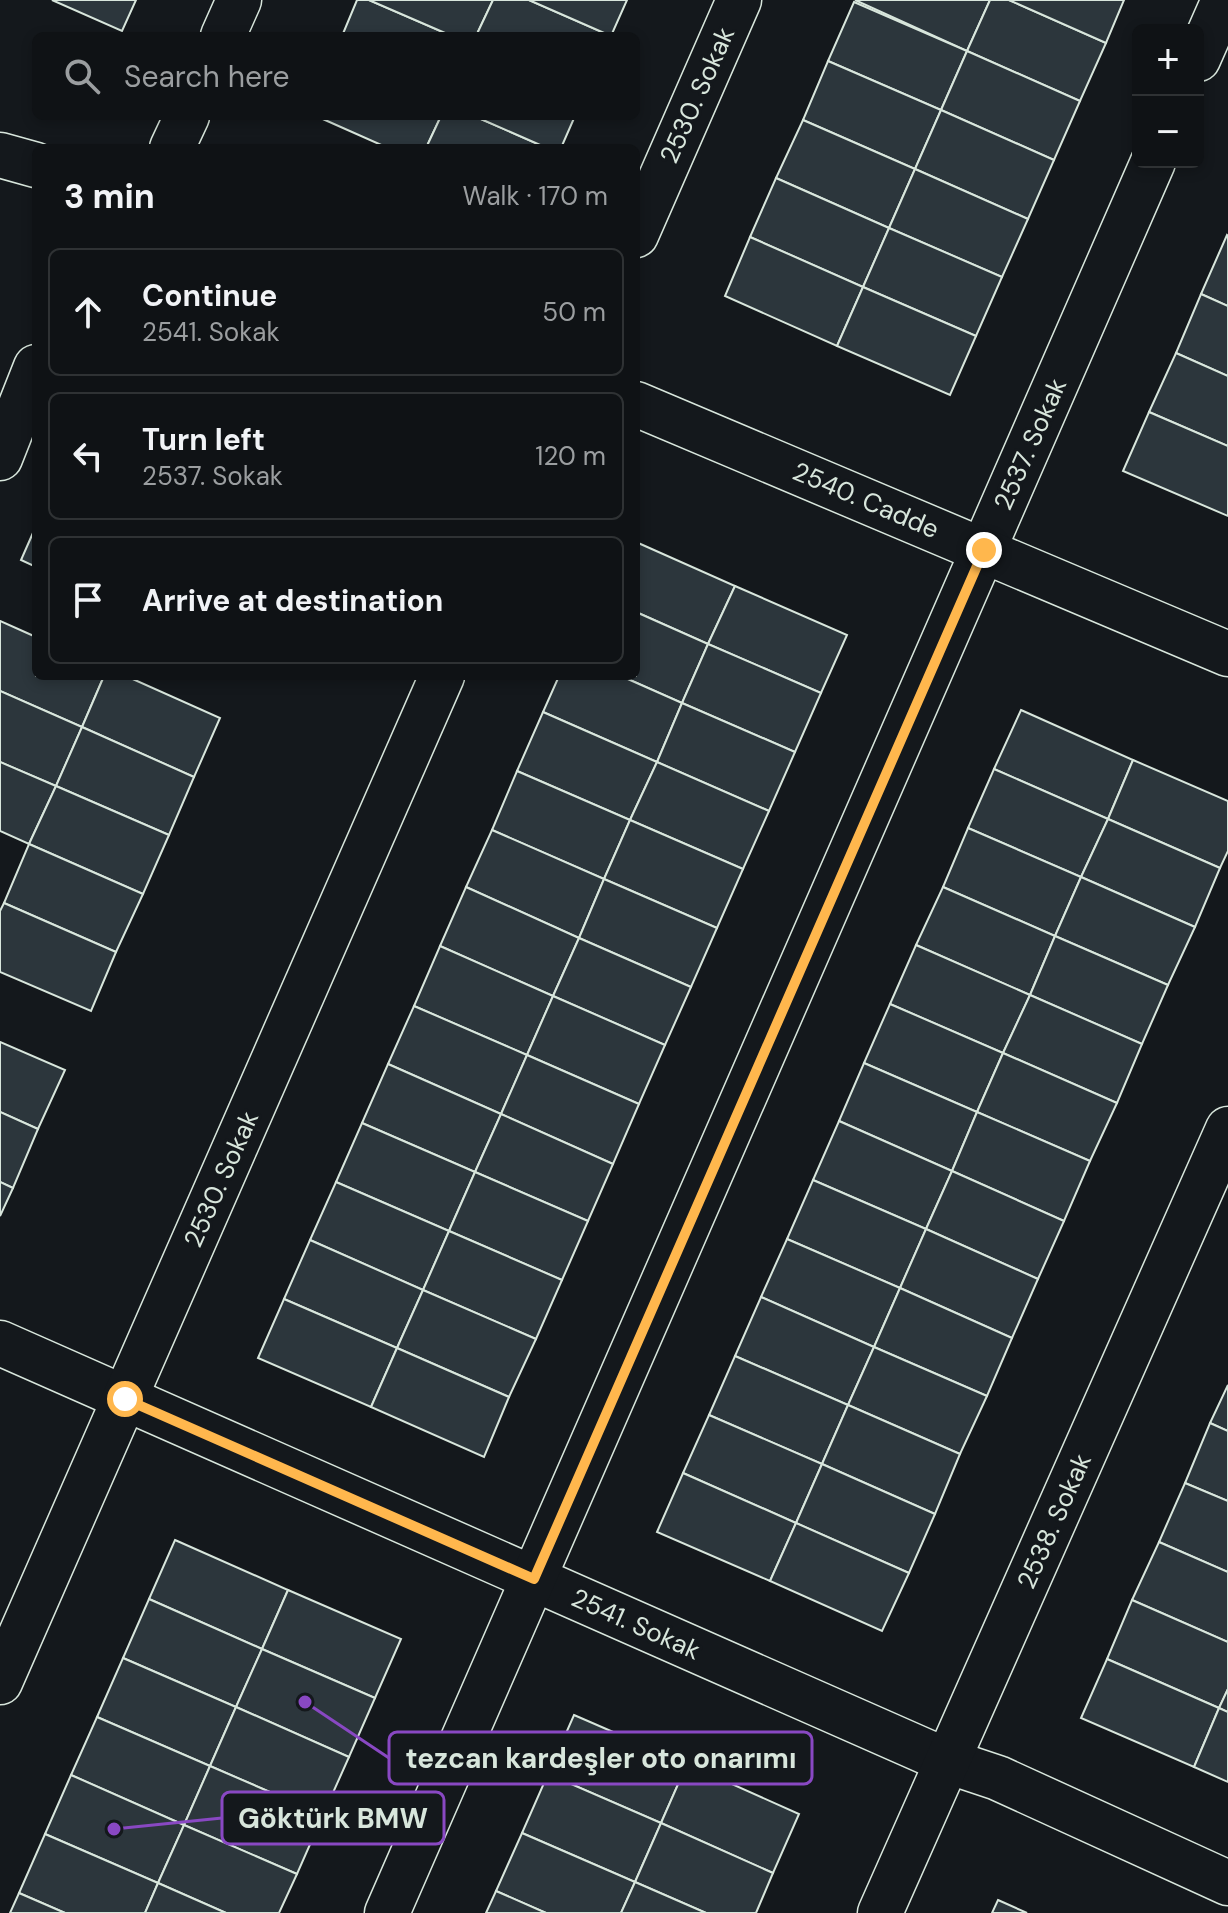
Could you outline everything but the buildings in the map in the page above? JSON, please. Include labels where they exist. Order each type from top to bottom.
[{"type":"street","points":[[225,32],[239,0]]},
{"type":"street","name":"2530. Sokak","points":[[640,226],[739,0]]},
{"type":"street","points":[[1204,45],[1224,0]]},
{"type":"street","points":[[174,144],[185,120]]},
{"type":"street","points":[[0,155],[32,164]]},
{"type":"street","name":"2537. Sokak","points":[[387,1913],[1150,168]]},
{"type":"street","points":[[0,458],[32,377]]},
{"type":"street","name":"2540. Cadde","points":[[640,406],[1228,654]]},
{"type":"street","name":"2530. Sokak","points":[[0,1682],[440,680]]},
{"type":"street","name":"2538. Sokak","points":[[880,1913],[1228,1129]]},
{"type":"street","name":"2541. Sokak","points":[[0,1343],[947,1761],[998,1778],[1228,1883]]},
{"type":"place","name":"tezcan kardeşler oto onarımı","points":[[305,1702]]},
{"type":"place","name":"Göktürk BMW","points":[[114,1829]]},
{"type":"route","points":[[125,1399],[534,1579],[984,550]]}]
